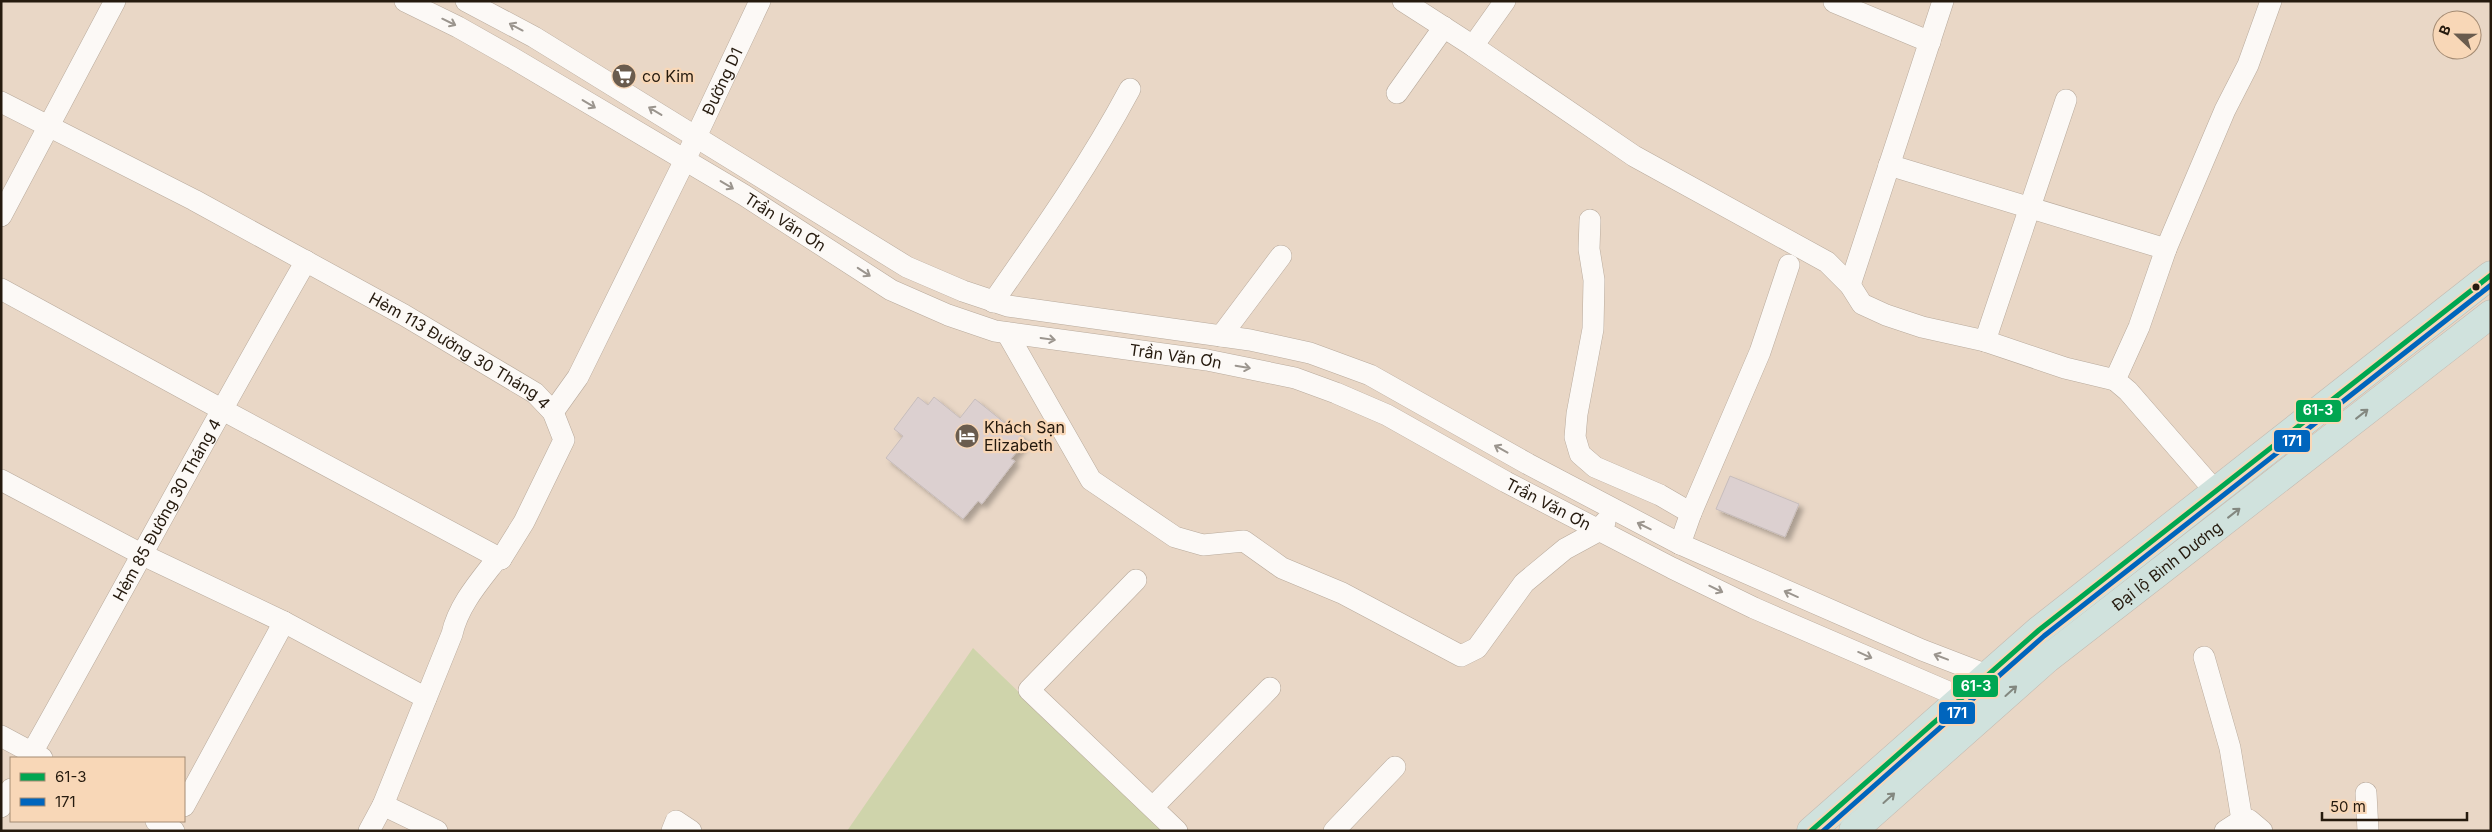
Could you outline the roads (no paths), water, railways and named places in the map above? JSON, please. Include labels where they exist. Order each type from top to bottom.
[{"type":"highway","name":"Đại lộ Bình Dương","points":[[1811,831],[1960,697],[2039,630],[2491,275]]},
{"type":"highway","name":"Đại lộ Bình Dương","points":[[1853,831],[2047,659],[2491,314]]},
{"type":"street","points":[[1,216],[47,126],[115,1]]},
{"type":"street","name":"Trần Văn Ơn","points":[[405,1],[458,27],[511,57],[685,160],[891,290],[948,315],[1007,333],[1207,360],[1295,378],[1387,414],[1506,482],[1600,530],[1636,551],[1754,608],[1960,697]]},
{"type":"street","name":"Đường D1","points":[[553,412],[578,377],[685,160],[760,1]]},
{"type":"street","points":[[1403,1],[1473,46],[1634,156],[1827,262],[1850,285],[1862,304],[1886,315],[1922,327],[1985,341],[2065,368],[2115,380],[2128,391],[2216,492]]},
{"type":"street","points":[[1473,46],[1505,1]]},
{"type":"street","points":[[1850,285],[1943,1]]},
{"type":"street","points":[[2115,380],[2139,327],[2166,249],[2225,110],[2248,65],[2271,1]]},
{"type":"street","name":"Trần Văn Ơn","points":[[470,2],[534,36],[907,267],[993,302],[1278,345],[1339,362],[1370,375],[1613,510],[1680,544],[1922,650],[1986,675]]},
{"type":"street","points":[[1834,2],[1930,42]]},
{"type":"street","points":[[1397,93],[1444,27]]},
{"type":"street","points":[[993,302],[1066,197],[1105,135],[1130,89]]},
{"type":"street","points":[[1985,341],[2066,100]]},
{"type":"street","name":"Hẻm 113 Đường 30 Tháng 4","points":[[1,102],[167,186],[404,315],[535,393],[553,412],[564,440],[524,522],[501,559],[496,560],[468,598],[454,624],[383,805],[369,831]]},
{"type":"street","points":[[1889,165],[2166,249]]},
{"type":"street","points":[[1590,220],[1589,249],[1594,280],[1593,329],[1575,437],[1580,454],[1595,467],[1660,495],[1691,514]]},
{"type":"street","points":[[1221,336],[1281,256]]},
{"type":"street","name":"Hẻm 85 Đường 30 Tháng 4","points":[[34,756],[220,409],[306,261]]},
{"type":"street","points":[[1680,544],[1756,361],[1790,265]]},
{"type":"street","points":[[1,289],[220,409],[501,559]]},
{"type":"street","points":[[1007,333],[1091,480],[1175,537],[1203,545],[1244,541],[1282,568],[1342,593],[1461,656],[1477,648],[1524,584],[1565,549],[1600,530],[1613,510]]},
{"type":"street","points":[[1,480],[143,555],[284,622],[426,698]]},
{"type":"street","points":[[1136,580],[1029,690],[1177,831]]},
{"type":"street","points":[[185,804],[284,622]]},
{"type":"street","points":[[2204,657],[2230,748],[2233,825],[2249,820],[2262,831]]},
{"type":"street","points":[[1153,807],[1270,688]]},
{"type":"street","points":[[1,736],[34,756]]},
{"type":"street","points":[[1334,831],[1395,767]]},
{"type":"street","points":[[1,807],[10,792]]},
{"type":"street","points":[[2366,793],[2368,831]]},
{"type":"street","points":[[383,805],[437,831]]},
{"type":"street","points":[[672,831],[676,821],[691,831]]},
{"type":"place","name":"co Kim","points":[[624,76]]},
{"type":"place","name":"Khách Sạn Elizabeth","points":[[967,436]]}]
